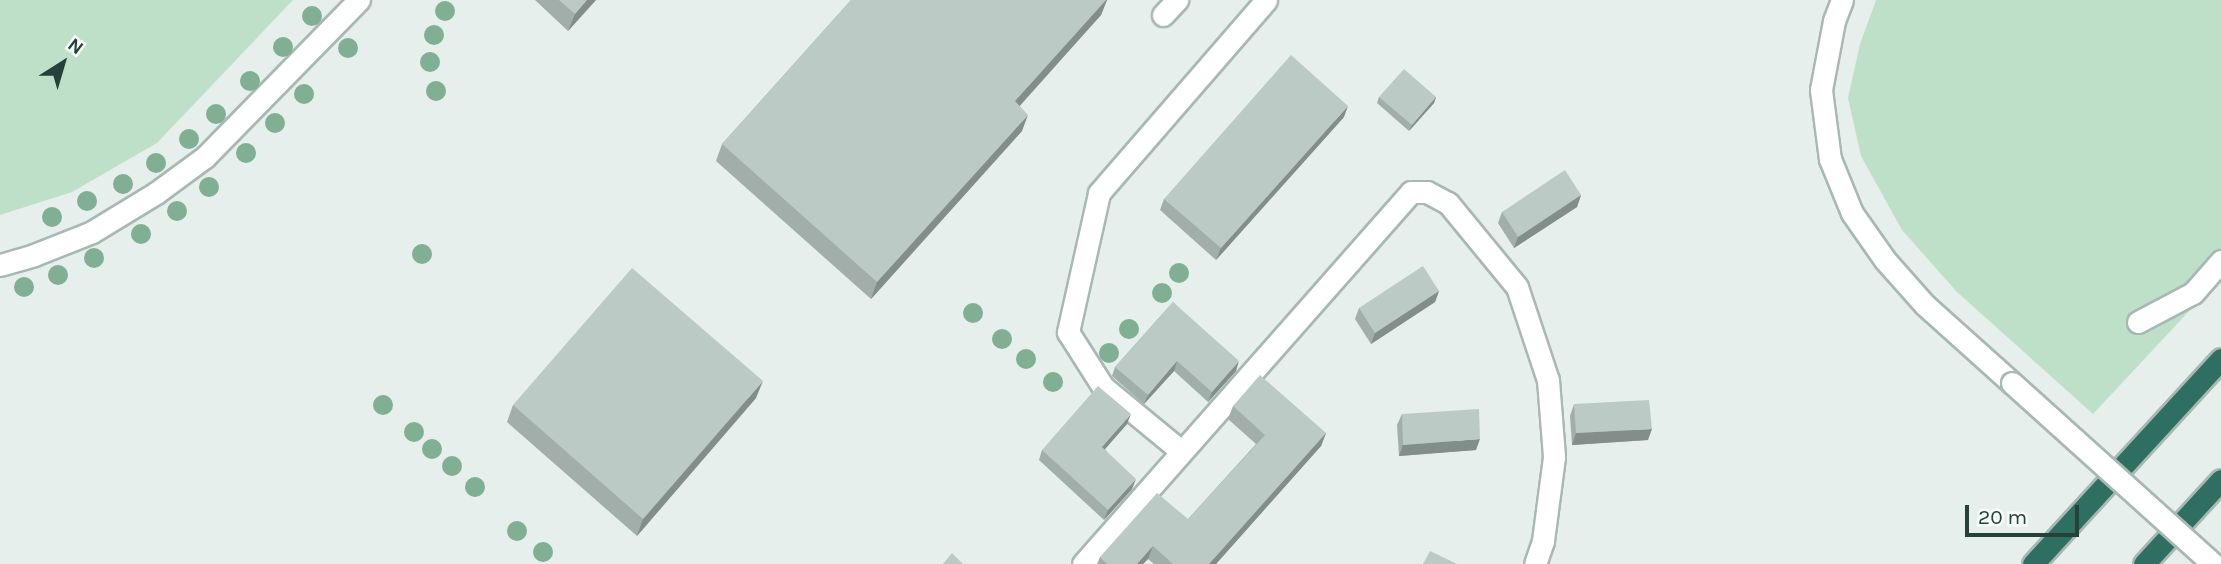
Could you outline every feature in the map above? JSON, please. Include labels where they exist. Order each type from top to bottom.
[{"type":"highway","points":[[2033,564],[2221,359]]},
{"type":"highway","points":[[2144,564],[2221,480]]},
{"type":"street","points":[[0,265],[92,232],[205,157],[359,0]]},
{"type":"street","points":[[1181,452],[1103,387],[1068,332],[1098,193],[1266,0]]},
{"type":"street","points":[[1842,0],[1834,21],[1821,90],[1830,159],[1853,213],[1885,260],[1925,305],[2213,564]]},
{"type":"street","points":[[1083,564],[1411,192],[1427,192],[1448,203],[1517,287],[1548,380],[1554,457],[1543,541],[1535,564]]},
{"type":"street","points":[[2138,322],[2193,293],[2221,261]]},
{"type":"green space","points":[[0,0],[293,0],[157,143],[72,192],[0,215]]},
{"type":"green space","points":[[1876,0],[2221,0],[2221,277],[2093,414],[1957,292],[1902,230],[1861,156],[1848,98],[1860,44]]},
{"type":"building","points":[[559,0],[587,0],[575,14]]},
{"type":"building","points":[[851,0],[1106,0],[1015,101],[1028,115],[877,282],[722,144]]},
{"type":"building","points":[[1291,55],[1348,106],[1221,248],[1164,199]]},
{"type":"building","points":[[1404,69],[1436,97],[1412,125],[1379,97]]},
{"type":"building","points":[[1565,170],[1581,195],[1518,237],[1502,212]]},
{"type":"building","points":[[1423,266],[1439,291],[1375,333],[1359,308]]},
{"type":"building","points":[[632,268],[763,381],[643,519],[513,405]]},
{"type":"building","points":[[1173,302],[1239,361],[1212,392],[1177,361],[1148,395],[1115,367]]},
{"type":"building","points":[[1260,375],[1326,433],[1209,564],[1173,564],[1153,546],[1137,564],[1107,564],[1100,557],[1157,493],[1188,519],[1265,435],[1233,406]]},
{"type":"building","points":[[1098,386],[1131,414],[1102,447],[1136,479],[1108,510],[1042,450]]},
{"type":"building","points":[[1649,400],[1652,429],[1576,433],[1574,404]]},
{"type":"building","points":[[1479,409],[1480,439],[1403,445],[1402,414]]},
{"type":"building","points":[[1430,551],[1457,564],[1423,564]]},
{"type":"building","points":[[952,553],[963,564],[943,564]]}]
